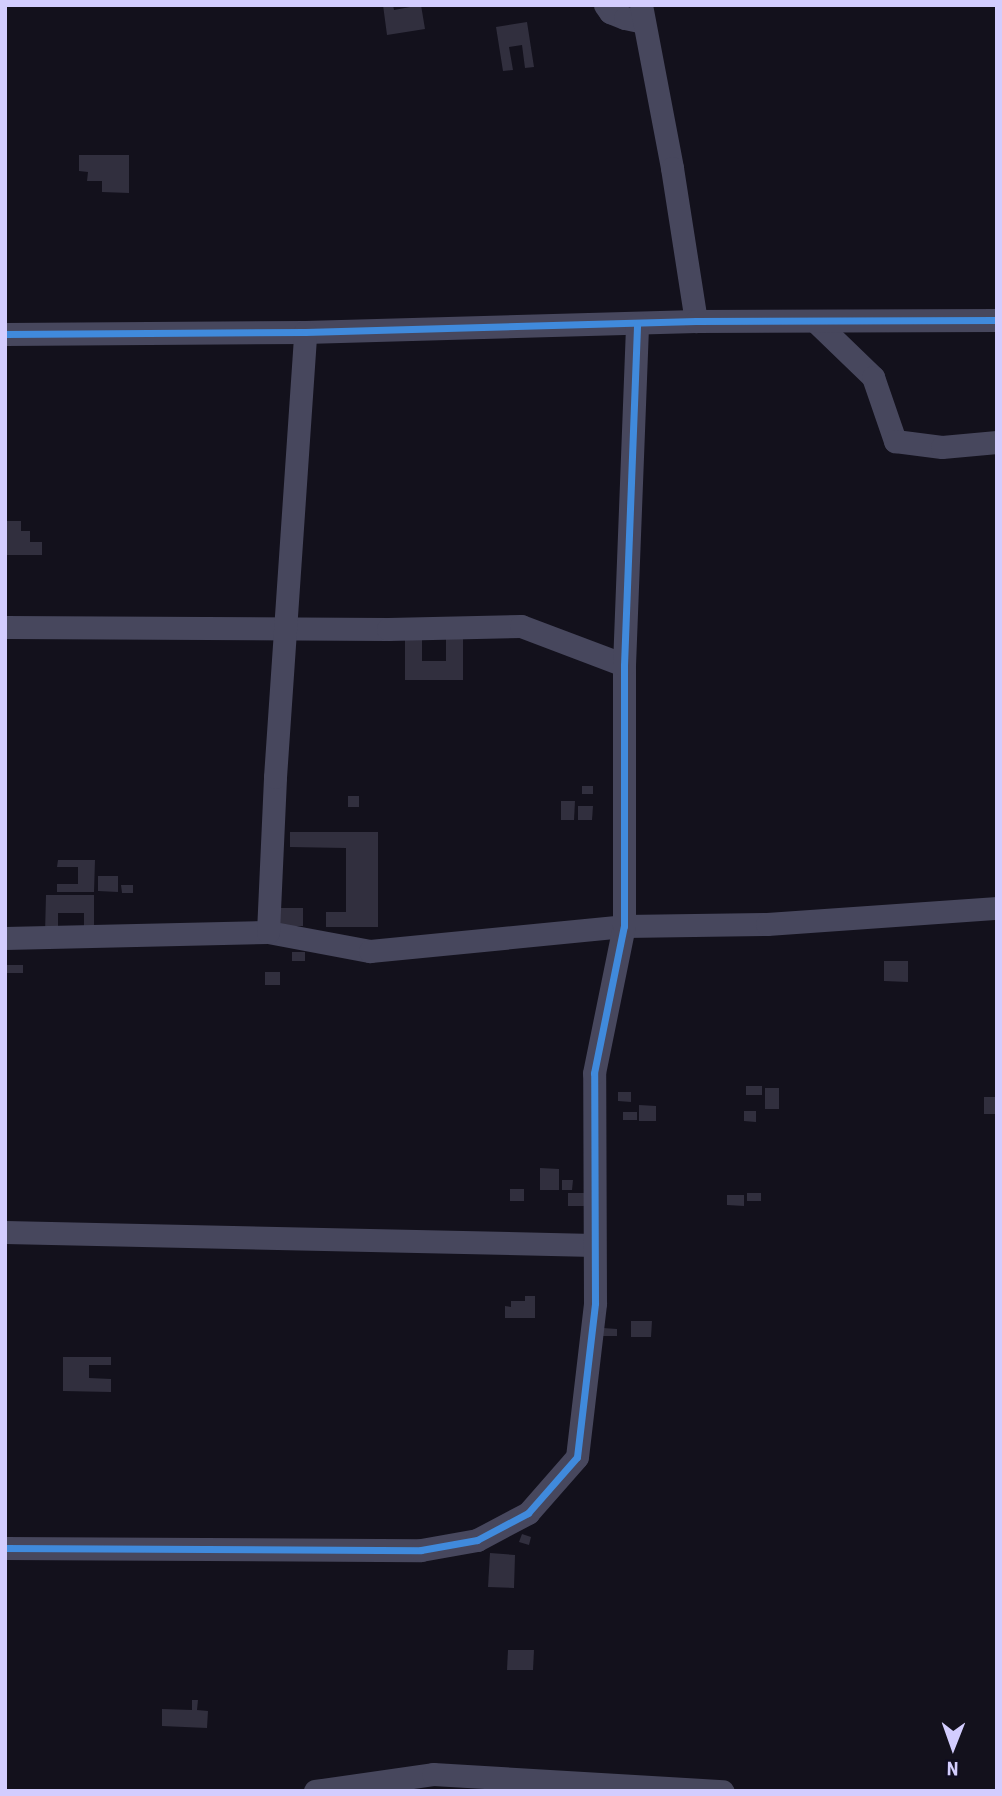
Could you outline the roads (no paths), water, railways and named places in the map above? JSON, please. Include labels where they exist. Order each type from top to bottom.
[{"type":"street","points":[[605,5],[610,12],[625,18],[643,14],[696,321]]},
{"type":"street","points":[[5,334],[305,332],[696,321],[997,320]]},
{"type":"street","points":[[815,321],[873,377],[895,441],[942,447],[997,442]]},
{"type":"street","points":[[5,1548],[421,1550],[477,1540],[528,1513],[577,1457],[595,1303],[594,1073],[624,926],[624,665],[637,323]]},
{"type":"street","points":[[268,932],[305,332]]},
{"type":"street","points":[[5,627],[521,626],[624,665]]},
{"type":"street","points":[[5,938],[268,932],[370,951],[624,926],[767,925],[997,908]]},
{"type":"street","points":[[5,1233],[594,1245]]},
{"type":"street","points":[[315,1791],[433,1774],[723,1791]]}]
